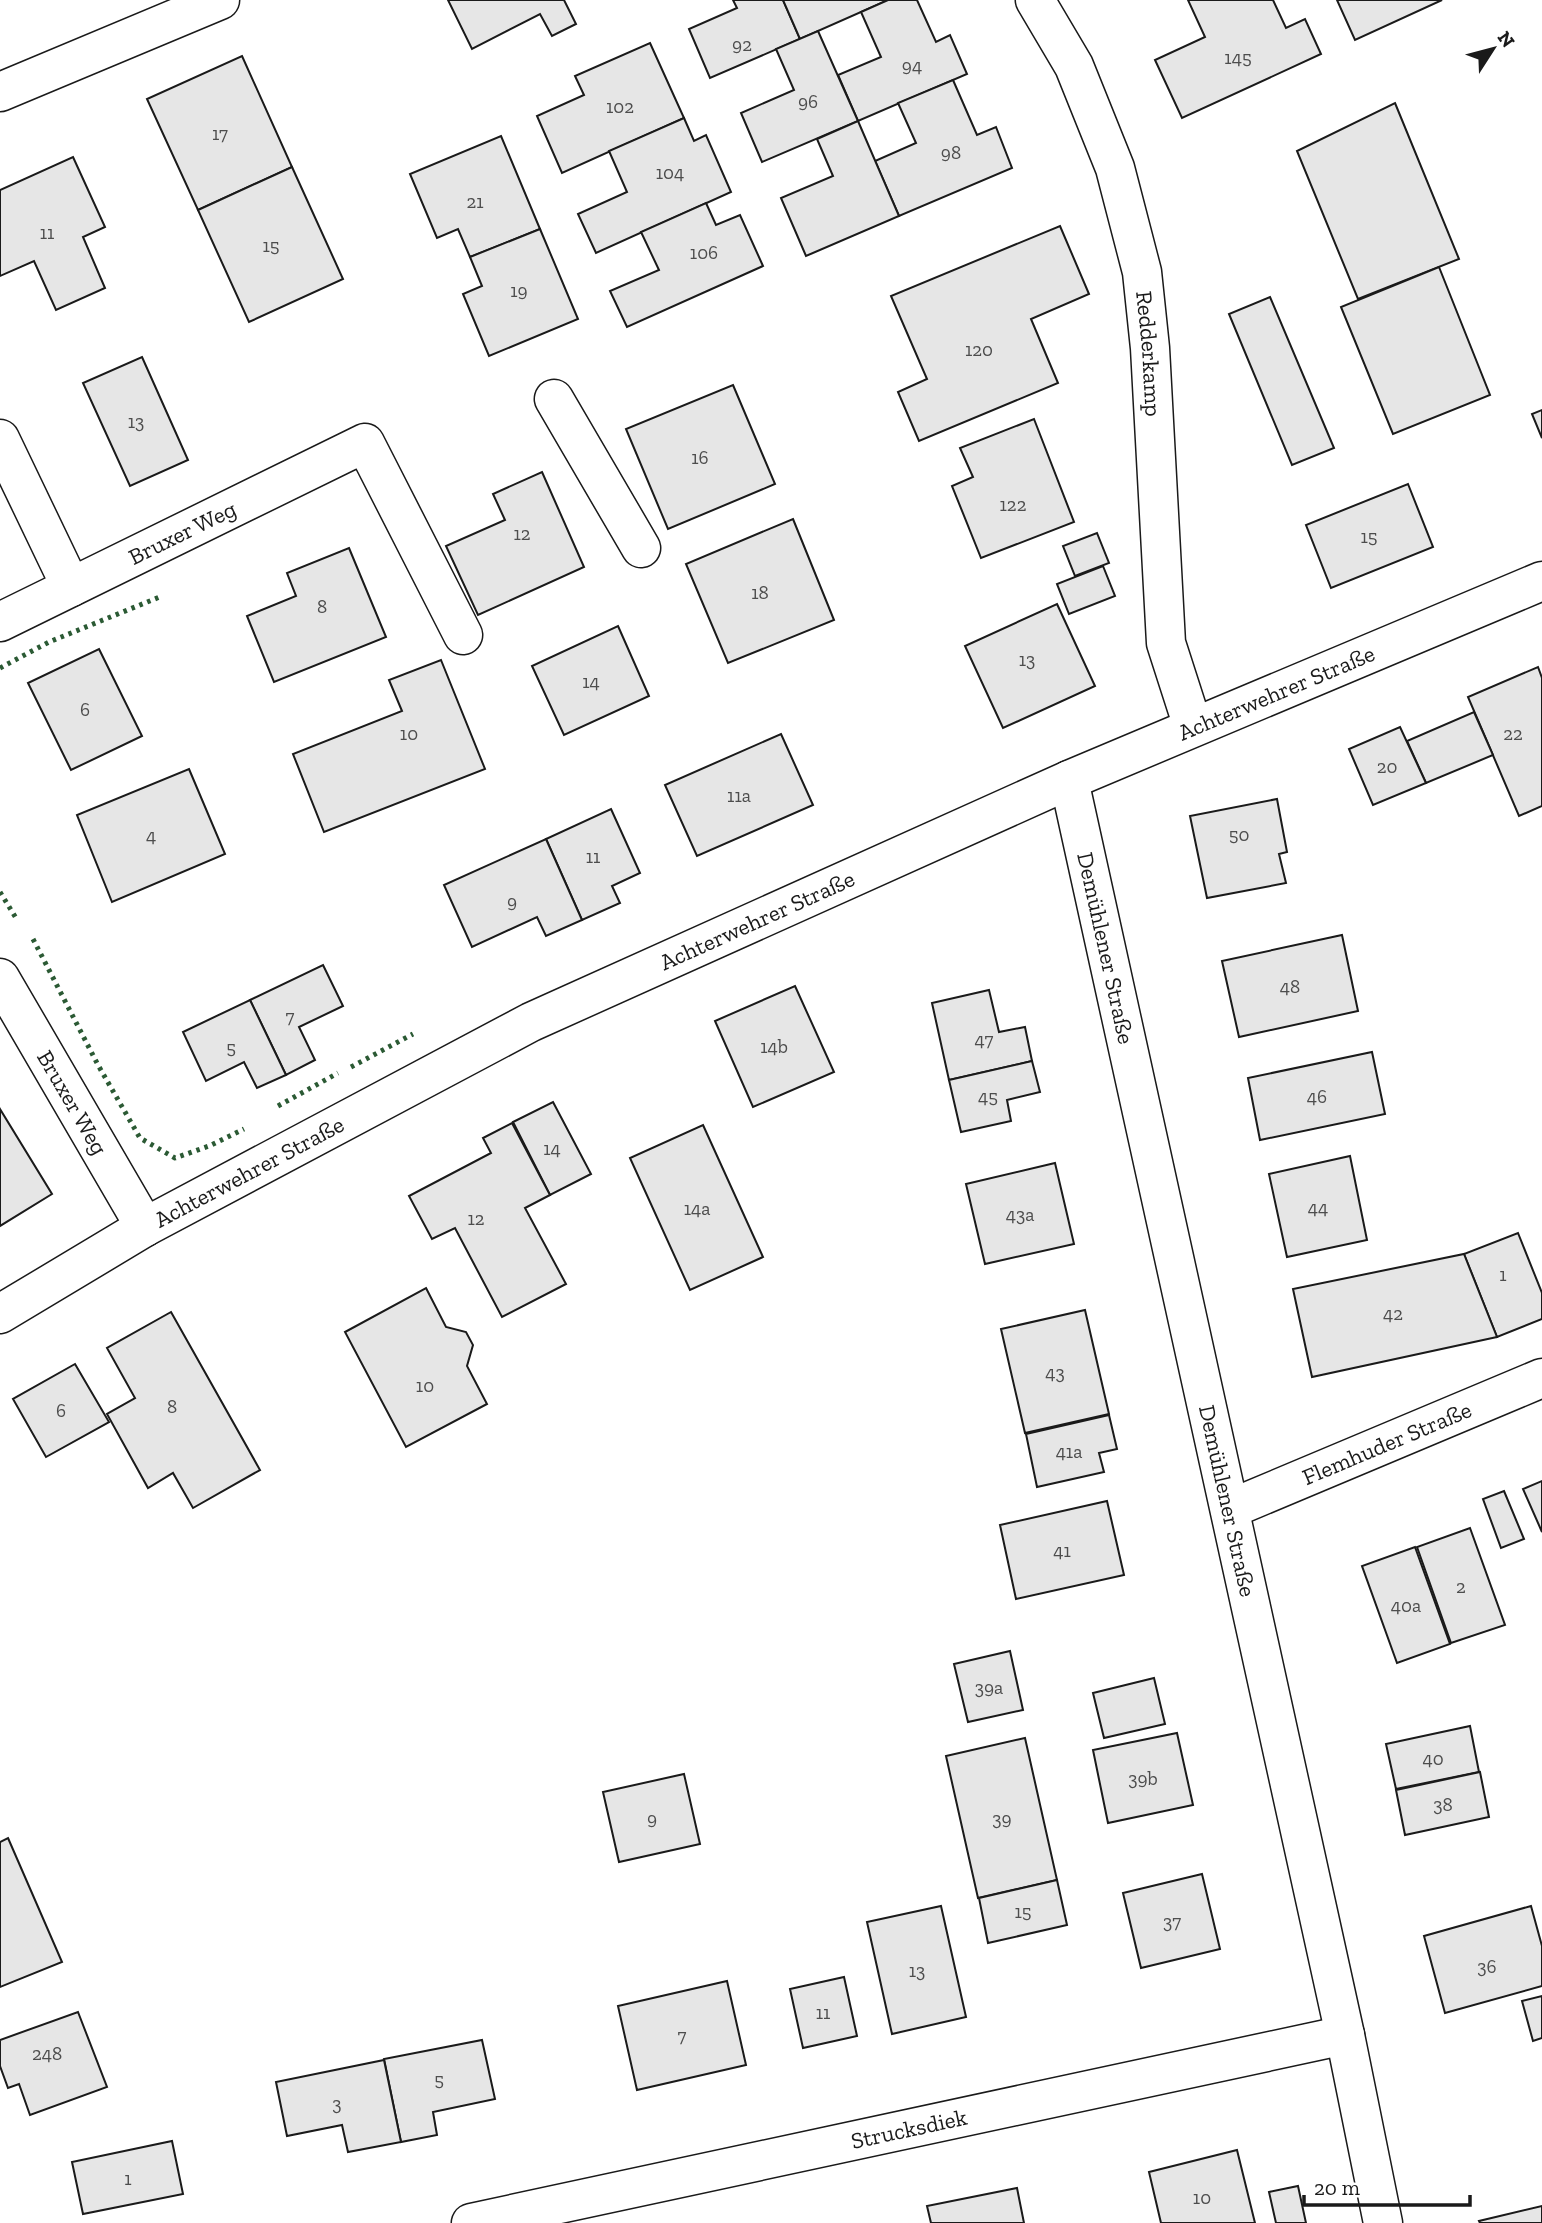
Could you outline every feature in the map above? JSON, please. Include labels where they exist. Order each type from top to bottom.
[{"type":"street","points":[[0,92],[220,0]]},
{"type":"street","name":"Redderkamp","points":[[1035,0],[1074,66],[1115,168],[1142,272],[1150,348],[1166,643],[1193,727]]},
{"type":"street","points":[[554,399],[641,548]]},
{"type":"street","points":[[0,439],[71,587]]},
{"type":"street","name":"Bruxer Weg","points":[[0,622],[365,443],[463,635]]},
{"type":"street","name":"Achterwehrer Straße","points":[[0,1314],[145,1227],[531,1022],[1069,780],[1542,582]]},
{"type":"street","name":"Demühlener Straße","points":[[1069,780],[1345,2035],[1383,2223]]},
{"type":"street","name":"Bruxer Weg","points":[[0,978],[145,1227]]},
{"type":"street","name":"Flemhuder Straße","points":[[1230,1509],[1542,1378]]},
{"type":"street","name":"Strucksdiek","points":[[471,2223],[1345,2035]]},
{"type":"building","points":[[448,0],[564,0],[576,24],[552,36],[540,14],[472,49]]},
{"type":"building","points":[[733,0],[783,0],[800,39],[710,78],[689,29],[737,8]]},
{"type":"building","points":[[783,0],[888,0],[800,39]]},
{"type":"building","points":[[888,0],[917,0],[936,42],[950,35],[967,74],[858,121],[838,75],[881,57],[861,12]]},
{"type":"building","points":[[1188,0],[1273,0],[1286,28],[1305,19],[1321,54],[1182,118],[1155,60],[1205,37]]},
{"type":"building","points":[[1337,0],[1442,0],[1355,40]]},
{"type":"building","points":[[818,31],[858,121],[762,162],[741,113],[794,90],[776,49]]},
{"type":"building","points":[[650,43],[684,118],[562,173],[537,116],[584,95],[575,76]]},
{"type":"building","points":[[242,56],[292,167],[198,210],[147,99]]},
{"type":"building","points":[[953,80],[977,135],[996,127],[1012,168],[899,216],[875,161],[916,143],[898,103]]},
{"type":"building","points":[[1395,103],[1459,259],[1358,299],[1297,151]]},
{"type":"building","points":[[684,118],[694,141],[706,135],[731,192],[596,253],[578,214],[627,192],[609,151]]},
{"type":"building","points":[[858,121],[899,216],[806,256],[781,198],[833,176],[817,139]]},
{"type":"building","points":[[501,136],[540,229],[470,257],[458,229],[437,238],[410,174]]},
{"type":"building","points":[[73,157],[105,227],[83,237],[105,288],[56,310],[34,261],[0,276],[0,190]]},
{"type":"building","points":[[292,167],[343,279],[249,322],[198,210]]},
{"type":"building","points":[[706,203],[716,225],[740,215],[763,266],[627,327],[610,291],[659,270],[641,232]]},
{"type":"building","points":[[1060,226],[1089,294],[1031,319],[1058,383],[919,441],[898,392],[927,379],[891,296]]},
{"type":"building","points":[[540,229],[578,319],[489,356],[463,294],[482,286],[470,257]]},
{"type":"building","points":[[1439,267],[1490,395],[1393,434],[1341,307]]},
{"type":"building","points":[[1270,297],[1334,448],[1292,465],[1229,314]]},
{"type":"building","points":[[142,357],[188,460],[130,486],[83,383]]},
{"type":"building","points":[[733,385],[775,484],[668,529],[626,429]]},
{"type":"building","points":[[1542,410],[1542,438],[1532,414]]},
{"type":"building","points":[[1034,419],[1074,522],[981,558],[952,486],[973,477],[960,448]]},
{"type":"building","points":[[542,472],[584,567],[478,615],[446,546],[505,520],[493,494]]},
{"type":"building","points":[[1408,484],[1433,547],[1331,588],[1306,525]]},
{"type":"building","points":[[793,519],[834,620],[728,663],[686,564]]},
{"type":"building","points":[[1097,533],[1109,563],[1075,576],[1063,546]]},
{"type":"building","points":[[349,548],[386,637],[274,682],[247,616],[296,596],[287,573]]},
{"type":"building","points":[[1103,566],[1115,596],[1069,614],[1057,584]]},
{"type":"building","points":[[1057,604],[1095,686],[1003,728],[965,646]]},
{"type":"building","points":[[618,626],[649,696],[564,735],[532,666]]},
{"type":"building","points":[[99,649],[142,736],[71,770],[28,683]]},
{"type":"building","points":[[441,660],[485,769],[324,832],[293,754],[402,711],[389,680]]},
{"type":"building","points":[[1538,667],[1542,678],[1542,806],[1519,816],[1468,697]]},
{"type":"building","points":[[1474,712],[1493,755],[1426,783],[1407,741]]},
{"type":"building","points":[[1400,727],[1426,783],[1373,805],[1349,749]]},
{"type":"building","points":[[781,734],[813,805],[697,856],[665,785]]},
{"type":"building","points":[[189,769],[225,854],[112,902],[77,815]]},
{"type":"building","points":[[1277,799],[1287,852],[1279,854],[1286,883],[1207,898],[1190,816]]},
{"type":"building","points":[[611,809],[640,873],[612,886],[620,903],[582,920],[546,839]]},
{"type":"building","points":[[546,839],[582,920],[546,936],[537,917],[472,947],[444,885]]},
{"type":"building","points":[[1342,935],[1358,1011],[1239,1037],[1222,961]]},
{"type":"building","points":[[323,965],[343,1006],[299,1027],[315,1060],[286,1075],[250,1000]]},
{"type":"building","points":[[795,986],[834,1072],[753,1107],[715,1021]]},
{"type":"building","points":[[989,990],[999,1032],[1025,1027],[1032,1061],[949,1080],[932,1003]]},
{"type":"building","points":[[250,1000],[286,1075],[257,1088],[244,1062],[206,1081],[183,1032]]},
{"type":"building","points":[[1372,1052],[1385,1114],[1260,1140],[1248,1078]]},
{"type":"building","points":[[1032,1061],[1040,1092],[1007,1100],[1011,1121],[961,1132],[949,1080]]},
{"type":"building","points":[[553,1102],[591,1174],[550,1195],[513,1122]]},
{"type":"building","points":[[0,1109],[52,1194],[0,1226]]},
{"type":"building","points":[[512,1123],[550,1195],[525,1208],[566,1284],[502,1317],[455,1228],[432,1239],[409,1196],[491,1153],[483,1138]]},
{"type":"building","points":[[703,1125],[763,1257],[690,1290],[630,1158]]},
{"type":"building","points":[[1350,1156],[1367,1240],[1287,1257],[1269,1174]]},
{"type":"building","points":[[1055,1163],[1074,1244],[985,1264],[966,1184]]},
{"type":"building","points":[[1518,1233],[1542,1293],[1542,1319],[1497,1337],[1464,1254]]},
{"type":"building","points":[[1464,1254],[1497,1337],[1312,1377],[1293,1289]]},
{"type":"building","points":[[426,1288],[446,1327],[466,1332],[473,1345],[467,1366],[487,1404],[406,1447],[345,1332]]},
{"type":"building","points":[[1085,1310],[1109,1414],[1025,1433],[1001,1329]]},
{"type":"building","points":[[171,1312],[260,1470],[193,1508],[173,1473],[148,1488],[107,1414],[135,1398],[107,1348]]},
{"type":"building","points":[[75,1364],[109,1422],[46,1457],[13,1399]]},
{"type":"building","points":[[1109,1415],[1117,1449],[1099,1453],[1104,1472],[1037,1487],[1026,1434]]},
{"type":"building","points":[[1542,1481],[1542,1532],[1523,1489]]},
{"type":"building","points":[[1504,1491],[1524,1539],[1501,1548],[1483,1499]]},
{"type":"building","points":[[1107,1501],[1124,1575],[1016,1599],[1000,1525]]},
{"type":"building","points":[[1470,1528],[1505,1625],[1451,1643],[1417,1547]]},
{"type":"building","points":[[1415,1547],[1450,1644],[1397,1663],[1362,1566]]},
{"type":"building","points":[[1010,1651],[1023,1710],[968,1722],[954,1664]]},
{"type":"building","points":[[1154,1678],[1165,1724],[1104,1738],[1093,1693]]},
{"type":"building","points":[[1470,1726],[1479,1772],[1396,1789],[1386,1744]]},
{"type":"building","points":[[1177,1733],[1193,1805],[1108,1823],[1093,1750]]},
{"type":"building","points":[[1025,1738],[1057,1880],[978,1898],[946,1756]]},
{"type":"building","points":[[1480,1772],[1489,1817],[1405,1835],[1396,1790]]},
{"type":"building","points":[[684,1774],[700,1844],[619,1862],[603,1792]]},
{"type":"building","points":[[8,1838],[62,1962],[0,1987],[0,1842]]},
{"type":"building","points":[[1202,1874],[1220,1949],[1141,1968],[1123,1893]]},
{"type":"building","points":[[1057,1880],[1067,1925],[988,1943],[979,1898]]},
{"type":"building","points":[[941,1906],[966,2017],[892,2034],[867,1922]]},
{"type":"building","points":[[1531,1906],[1542,1946],[1542,1986],[1445,2013],[1424,1936]]},
{"type":"building","points":[[844,1977],[857,2036],[803,2048],[790,1989]]},
{"type":"building","points":[[727,1981],[746,2065],[637,2090],[618,2006]]},
{"type":"building","points":[[1542,1996],[1542,2038],[1533,2041],[1522,2001]]},
{"type":"building","points":[[78,2012],[107,2087],[30,2115],[19,2084],[8,2088],[0,2066],[0,2040]]},
{"type":"building","points":[[482,2040],[495,2099],[433,2112],[437,2135],[401,2142],[384,2059]]},
{"type":"building","points":[[384,2060],[401,2142],[348,2152],[342,2125],[287,2136],[276,2082]]},
{"type":"building","points":[[172,2141],[183,2194],[83,2214],[72,2162]]},
{"type":"building","points":[[1237,2150],[1255,2223],[1161,2223],[1149,2172]]},
{"type":"building","points":[[1298,2186],[1306,2223],[1276,2223],[1269,2192]]},
{"type":"building","points":[[1017,2188],[1024,2223],[931,2223],[927,2206]]},
{"type":"building","points":[[1542,2206],[1542,2223],[1479,2221]]},
{"type":"hedge","points":[[0,668],[49,642],[162,596]]},
{"type":"hedge","points":[[0,892],[16,918]]},
{"type":"hedge","points":[[33,939],[98,1065],[140,1138],[175,1158],[209,1146],[244,1129]]},
{"type":"hedge","points":[[351,1067],[413,1034]]},
{"type":"hedge","points":[[278,1106],[338,1073]]}]
